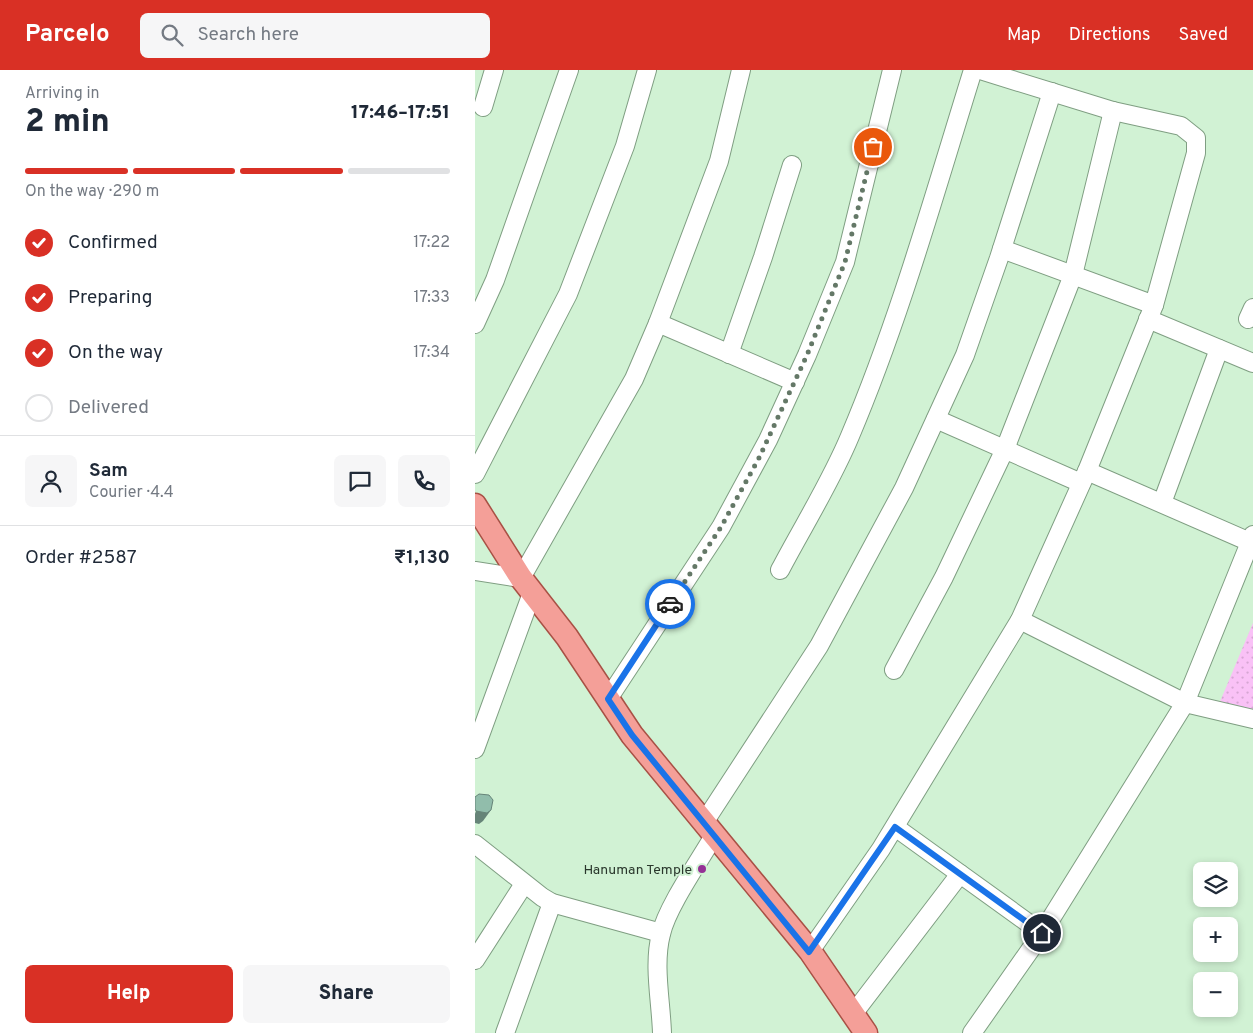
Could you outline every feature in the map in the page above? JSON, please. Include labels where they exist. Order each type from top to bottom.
[{"type":"main road","points":[[475,505],[527,586],[567,637],[632,735],[710,828],[809,952],[866,1033]]},
{"type":"street","points":[[483,107],[494,70]]},
{"type":"street","points":[[475,324],[495,280],[569,70]]},
{"type":"street","points":[[475,474],[568,294],[625,146],[647,70]]},
{"type":"street","points":[[475,749],[527,586],[634,379],[658,323],[719,160],[741,70]]},
{"type":"street","points":[[608,699],[721,527],[768,440],[795,382],[845,262],[892,70]]},
{"type":"street","points":[[780,570],[849,438],[871,384],[922,233],[973,70]]},
{"type":"street","points":[[809,952],[895,827],[1020,620],[1084,477],[1151,312],[1196,153],[1196,138],[1181,126],[1113,111],[981,70]]},
{"type":"street","points":[[663,1033],[658,954],[661,934],[667,916],[710,828],[819,646],[904,488],[965,355],[1002,249],[1052,92]]},
{"type":"street","points":[[894,670],[944,577],[1005,449],[1073,275],[1113,111]]},
{"type":"street","points":[[729,354],[763,258],[792,165]]},
{"type":"street","points":[[1002,249],[1073,275],[1151,312],[1219,349],[1253,363]]},
{"type":"street","points":[[658,323],[795,382]]},
{"type":"street","points":[[1162,504],[1219,349]]},
{"type":"street","points":[[936,418],[1005,449],[1252,538],[1185,703],[1042,933],[972,1033]]},
{"type":"street","points":[[475,570],[527,586]]},
{"type":"street","points":[[1020,620],[1185,703],[1253,719]]},
{"type":"street","points":[[895,827],[1042,933]]},
{"type":"street","points":[[475,844],[525,884],[552,902],[661,934]]},
{"type":"street","points":[[853,1014],[960,874]]},
{"type":"street","points":[[475,960],[525,884]]},
{"type":"street","points":[[505,1033],[552,902]]},
{"type":"shaded area","points":[[1253,623],[1253,711],[1219,704]]},
{"type":"building","points":[[479,794],[489,795],[493,800],[491,810],[487,813],[476,811],[475,809],[475,797]]},
{"type":"way so far","points":[[670,604],[721,527],[759,458],[807,355],[845,262],[873,147]]},
{"type":"place","name":"Hanuman Temple","points":[[702,869]]},
{"type":"route","points":[[670,604],[608,699],[632,735],[715,834],[809,952],[895,827],[1042,933]]}]
